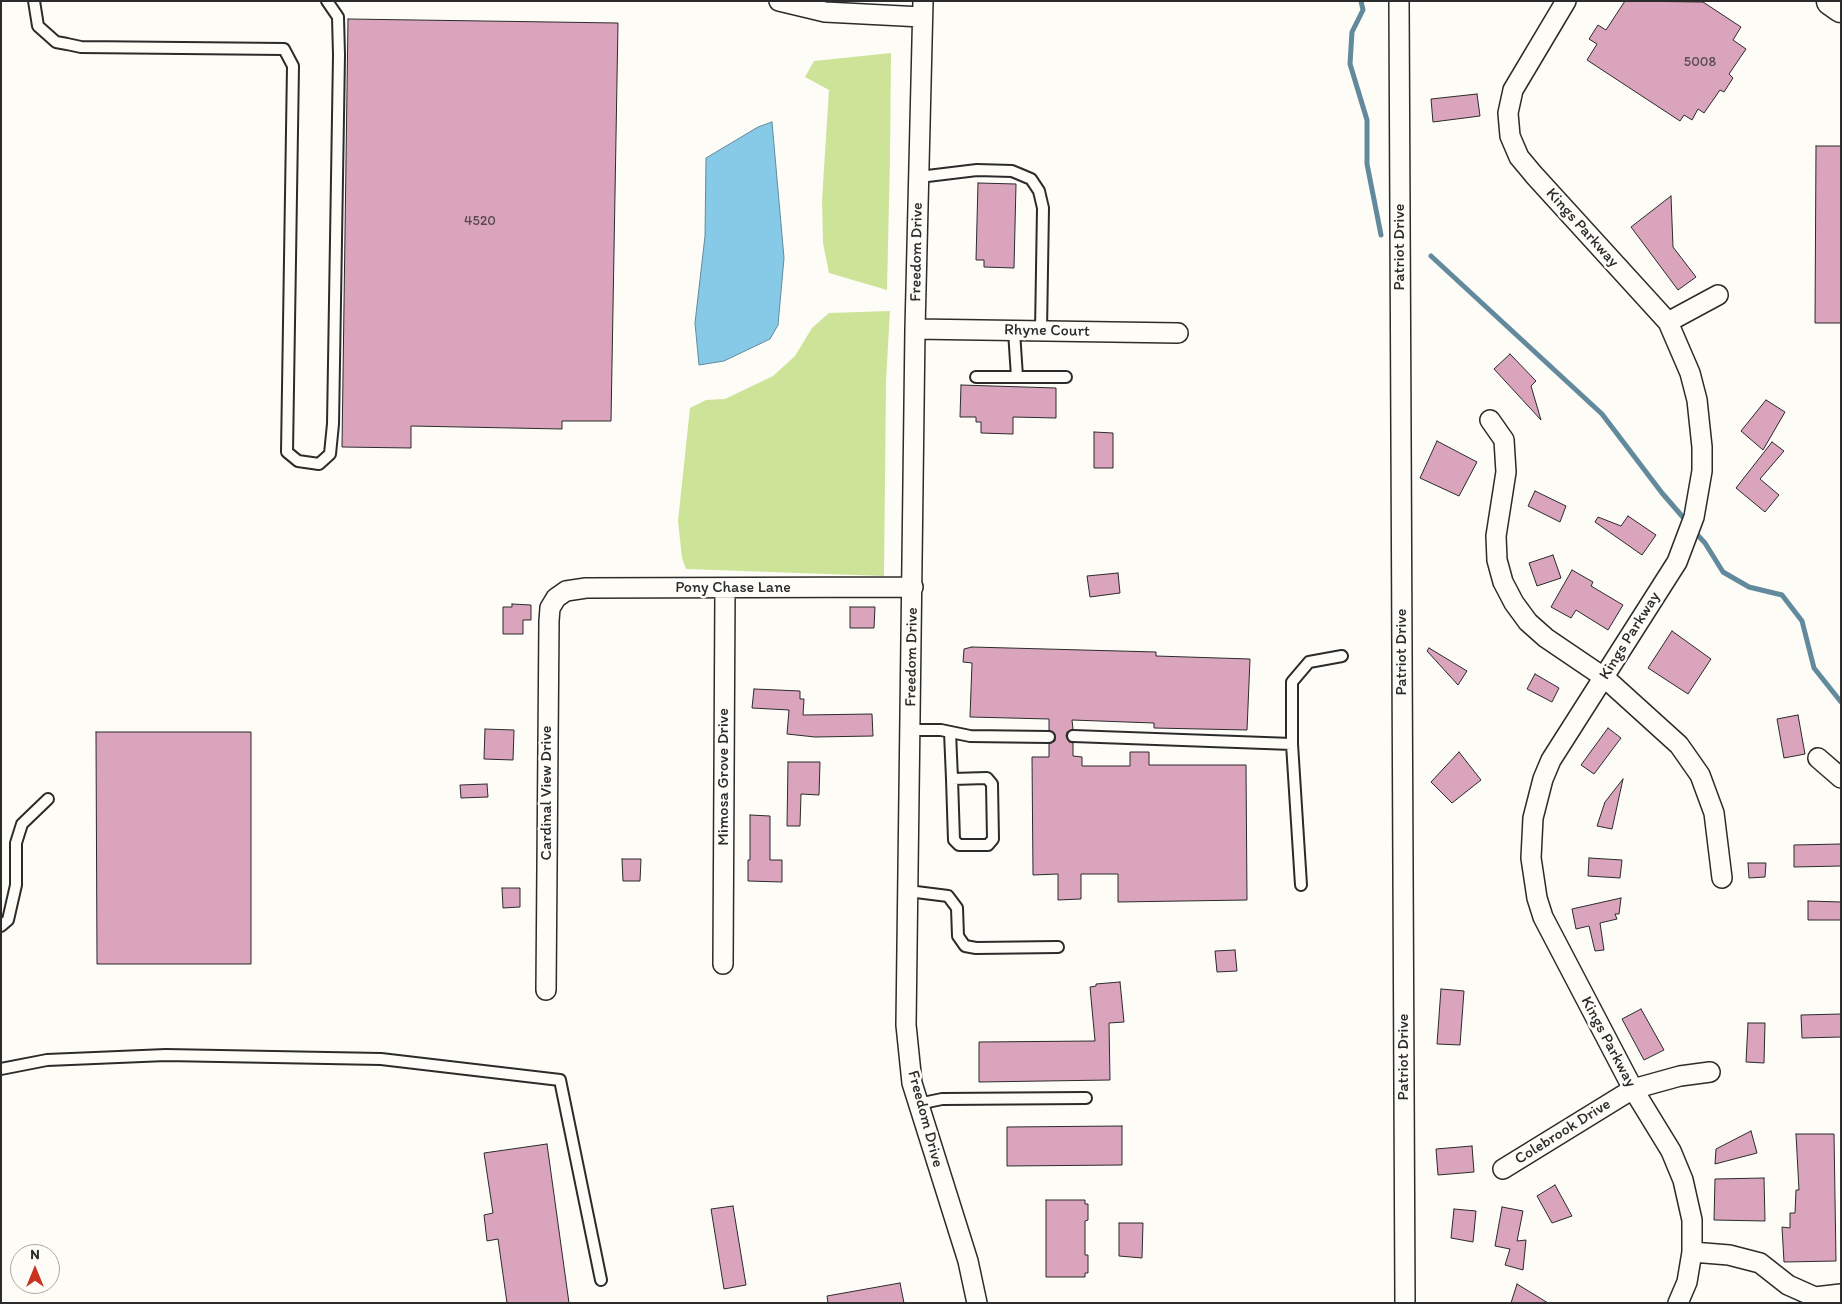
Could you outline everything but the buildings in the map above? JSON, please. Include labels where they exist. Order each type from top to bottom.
[{"type":"main road","points":[[1831,1],[1841,8]]},
{"type":"street","points":[[779,1],[825,12],[922,9]]},
{"type":"street","name":"Patriot Drive","points":[[1399,1],[1406,1303]]},
{"type":"street","name":"Kings Parkway","points":[[1566,1],[1513,90],[1508,113],[1510,136],[1519,157],[1534,175],[1668,322],[1690,373],[1697,400],[1702,447],[1699,494],[1694,517],[1677,562],[1605,678],[1560,742],[1543,779],[1533,818],[1531,858],[1533,878],[1543,917],[1632,1089],[1671,1151],[1683,1180],[1692,1220],[1692,1252],[1686,1282],[1678,1303]]},
{"type":"street","name":"Freedom Drive","points":[[922,9],[915,329],[906,1024],[912,1083],[968,1261],[977,1303]]},
{"type":"street","points":[[1668,322],[1718,295]]},
{"type":"street","name":"Rhyne Court","points":[[915,329],[1178,333]]},
{"type":"street","points":[[1490,420],[1504,440],[1506,472],[1496,536],[1497,560],[1514,604],[1528,622],[1546,638],[1605,678],[1679,745],[1700,775],[1714,813],[1722,878]]},
{"type":"street","name":"Pony Chase Lane","points":[[556,598],[566,591],[586,588],[913,587]]},
{"type":"street","name":"Mimosa Grove Drive","points":[[723,964],[725,589]]},
{"type":"street","name":"Cardinal View Drive","points":[[546,990],[549,621],[550,608],[556,598]]},
{"type":"street","points":[[1818,758],[1841,778]]},
{"type":"street","name":"Colebrook Drive","points":[[1503,1169],[1632,1089],[1680,1076],[1710,1072]]},
{"type":"street","points":[[1692,1252],[1729,1255],[1760,1263],[1788,1285],[1815,1297],[1841,1294]]},
{"type":"lane","points":[[34,1],[38,26],[56,42],[81,47],[284,49],[292,66],[287,452],[298,460],[319,464],[330,454],[333,424],[338,16],[327,1]]},
{"type":"lane","points":[[919,177],[977,170],[1012,171],[1031,179],[1039,191],[1043,208],[1041,331]]},
{"type":"lane","points":[[1014,331],[1017,377]]},
{"type":"lane","points":[[976,377],[1066,377]]},
{"type":"lane","points":[[1301,886],[1292,744],[1292,682],[1309,662],[1342,656]]},
{"type":"lane","points":[[911,730],[950,732],[970,736],[1049,737]]},
{"type":"lane","points":[[950,732],[954,840],[959,845],[988,845],[993,839],[992,784],[987,778],[952,779]]},
{"type":"lane","points":[[1073,736],[1292,744]]},
{"type":"lane","points":[[1,926],[8,920],[16,885],[16,843],[22,824],[48,799]]},
{"type":"lane","points":[[908,891],[948,896],[957,908],[958,936],[965,946],[976,948],[1058,947]]},
{"type":"lane","points":[[1,1069],[48,1060],[166,1055],[388,1059],[560,1080],[601,1280]]},
{"type":"lane","points":[[918,1104],[942,1100],[1086,1098]]},
{"type":"green space","points":[[891,53],[887,290],[829,273],[823,243],[822,200],[829,90],[805,77],[814,61]]},
{"type":"green space","points":[[890,311],[886,381],[884,576],[686,569],[682,558],[678,521],[690,408],[706,400],[725,399],[773,376],[795,356],[812,328],[829,313]]},
{"type":"water","points":[[772,122],[784,258],[778,325],[770,339],[724,361],[699,365],[695,323],[705,236],[706,158],[758,127]]},
{"type":"waterway","points":[[1361,1],[1363,10],[1352,32],[1350,64],[1367,120],[1367,164],[1381,235]]},
{"type":"waterway","points":[[1431,256],[1602,414],[1662,493],[1688,523]]},
{"type":"waterway","points":[[1693,530],[1705,543],[1723,572],[1749,587],[1782,595],[1802,621],[1814,668],[1841,702]]}]
